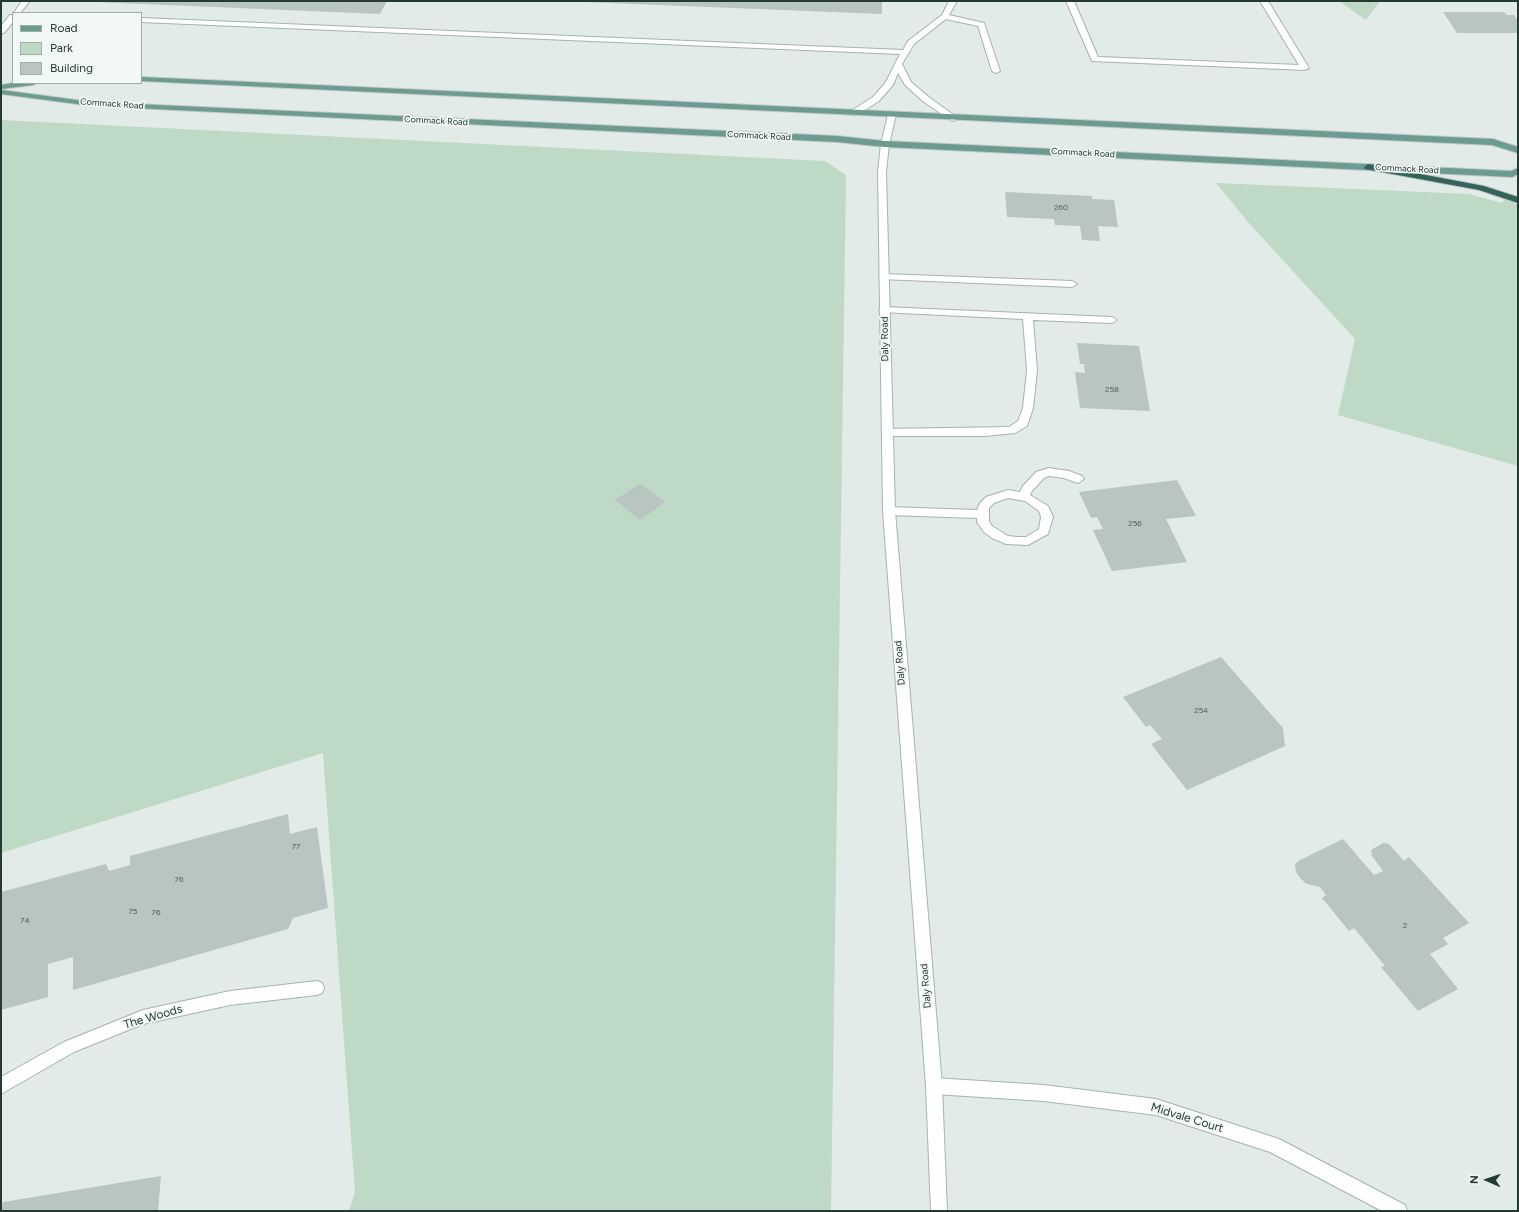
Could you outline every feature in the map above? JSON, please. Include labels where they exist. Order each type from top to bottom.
[{"type":"highway","points":[[1368,167],[1481,188],[1518,200]]},
{"type":"main road","points":[[17,12],[26,1]]},
{"type":"main road","points":[[854,113],[876,99],[890,83],[898,64],[911,43],[945,16],[953,1]]},
{"type":"main road","points":[[1074,1],[1070,1],[1095,59],[1305,68],[1264,1]]},
{"type":"main road","points":[[945,16],[982,25],[996,71]]},
{"type":"main road","points":[[1,31],[12,18]]},
{"type":"main road","points":[[142,20],[906,52]]},
{"type":"main road","points":[[898,64],[908,83],[927,100],[952,118]]},
{"type":"main road","points":[[142,79],[679,103],[952,118],[1493,142],[1518,150]]},
{"type":"main road","points":[[1,87],[25,84]]},
{"type":"main road","name":"Commack Road","points":[[1,92],[100,104],[837,139],[885,144],[1512,174],[1518,171]]},
{"type":"main road","name":"Daly Road","points":[[892,115],[885,144],[882,172],[888,511],[934,1086],[939,1211]]},
{"type":"main road","points":[[884,277],[1072,284]]},
{"type":"main road","points":[[884,310],[1112,320]]},
{"type":"main road","points":[[887,432],[985,432],[1011,430],[1023,423],[1028,408],[1032,370],[1028,316]]},
{"type":"main road","points":[[1024,496],[1031,484],[1040,475],[1065,474],[1078,479]]},
{"type":"main road","points":[[1008,494],[1024,496],[1037,502],[1044,509],[1047,516],[1044,531],[1032,539],[1017,541],[996,535],[988,529],[982,514],[984,506],[990,500],[998,496],[1008,494]]},
{"type":"main road","points":[[888,511],[982,514]]},
{"type":"main road","name":"The Woods","points":[[1,1086],[69,1047],[143,1017],[230,998],[317,988]]},
{"type":"main road","name":"Midvale Court","points":[[934,1086],[1044,1093],[1156,1107],[1273,1145],[1399,1211]]},
{"type":"green space","points":[[1339,1],[1380,1],[1366,20]]},
{"type":"green space","points":[[1,120],[825,161],[846,175],[831,1211],[349,1211],[355,1192],[323,753],[1,853]]},
{"type":"green space","points":[[1216,183],[1469,194],[1502,203],[1505,199],[1518,205],[1518,466],[1338,415],[1355,339],[1248,222]]},
{"type":"building","points":[[71,1],[387,1],[380,14]]},
{"type":"building","points":[[559,1],[882,1],[882,14]]},
{"type":"building","points":[[1443,12],[1504,12],[1507,15],[1514,15],[1518,21],[1518,33],[1457,33]]},
{"type":"building","points":[[1005,192],[1092,196],[1092,199],[1114,200],[1118,227],[1098,226],[1100,241],[1082,240],[1080,226],[1055,225],[1054,219],[1007,217]]},
{"type":"building","points":[[1077,343],[1139,346],[1150,411],[1080,408],[1075,372],[1085,373],[1084,364],[1080,364]]},
{"type":"building","points":[[1177,480],[1196,516],[1166,519],[1187,562],[1112,571],[1093,530],[1103,529],[1097,517],[1091,518],[1079,492]]},
{"type":"building","points":[[640,484],[665,502],[640,520],[615,500]]},
{"type":"building","points":[[1221,657],[1283,728],[1285,746],[1187,790],[1151,744],[1162,739],[1150,725],[1146,727],[1123,697]]},
{"type":"building","points":[[288,814],[290,834],[317,827],[328,908],[293,918],[288,929],[73,990],[73,957],[48,964],[48,997],[1,1010],[1,892],[106,864],[109,871],[130,865],[130,856]]},
{"type":"building","points":[[1343,839],[1374,875],[1383,871],[1372,856],[1371,850],[1383,843],[1389,844],[1404,861],[1409,857],[1469,923],[1443,938],[1448,944],[1430,954],[1458,989],[1418,1011],[1381,967],[1385,966],[1354,928],[1349,931],[1322,898],[1326,895],[1320,887],[1307,884],[1301,879],[1296,872],[1295,864],[1300,860]]},
{"type":"building","points":[[161,1176],[158,1211],[1,1211],[3,1202]]}]
